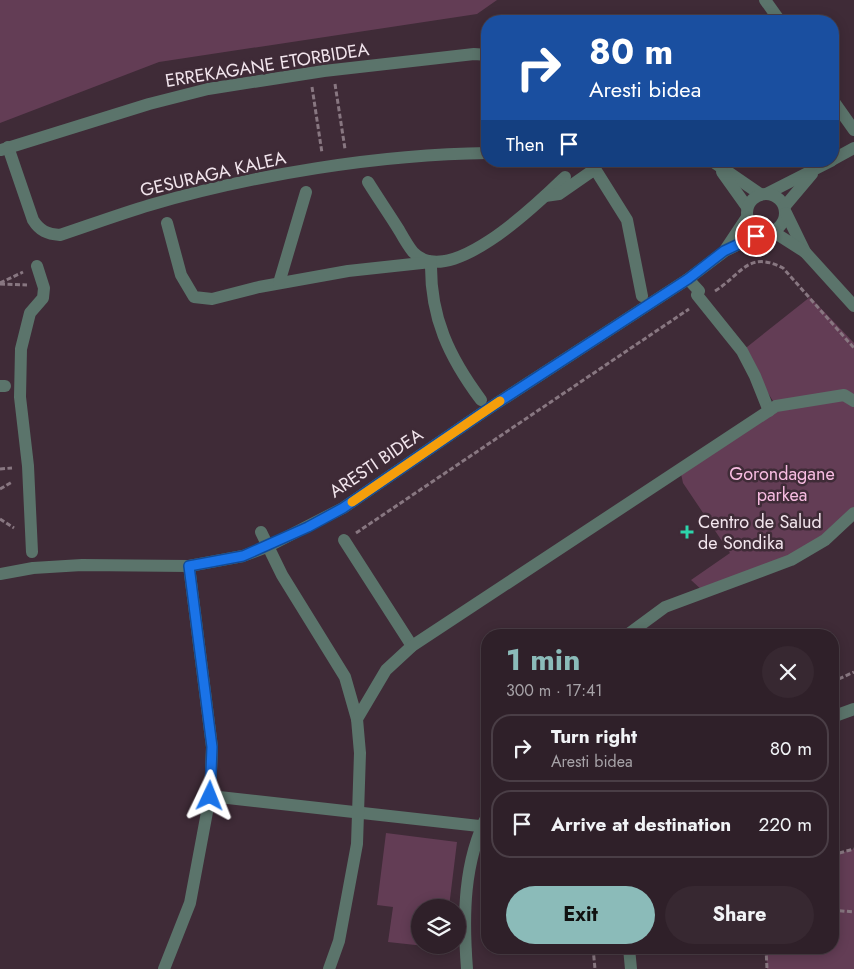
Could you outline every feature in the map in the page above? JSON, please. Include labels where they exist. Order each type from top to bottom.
[{"type":"street","points":[[765,0],[776,15]]},
{"type":"street","name":"ERREKAGANE ETORBIDEA","points":[[4,149],[149,104],[208,90],[324,71],[481,54]]},
{"type":"street","points":[[839,109],[854,130]]},
{"type":"street","points":[[839,157],[854,148]]},
{"type":"street","name":"GESURAGA KALEA","points":[[4,149],[14,168],[38,228],[50,234],[60,235],[151,205],[236,184],[336,166],[449,153],[481,152]]},
{"type":"street","points":[[717,167],[747,212],[753,227],[768,232],[804,252],[854,306]]},
{"type":"street","points":[[720,167],[764,194],[778,197],[804,252]]},
{"type":"street","points":[[747,212],[750,202],[822,167]]},
{"type":"street","points":[[545,196],[559,194],[595,170],[627,220],[642,296]]},
{"type":"street","points":[[768,232],[782,224],[785,210],[815,171]]},
{"type":"street","points":[[167,223],[181,275],[194,297],[212,299],[279,283],[348,271],[450,261],[476,249],[525,215],[565,177]]},
{"type":"street","points":[[368,182],[414,253],[431,262]]},
{"type":"street","points":[[279,283],[306,192]]},
{"type":"street","name":"ARESTI BIDEA","points":[[724,251],[747,212]]},
{"type":"street","name":"ARESTI BIDEA","points":[[0,574],[33,568],[82,565],[189,566],[243,556],[267,547],[343,508],[488,409],[688,279],[724,251],[768,232]]},
{"type":"street","points":[[431,262],[430,289],[444,343],[460,373],[481,400]]},
{"type":"street","points":[[32,552],[28,466],[20,397],[20,372],[21,349],[30,313],[43,298],[44,288],[37,266]]},
{"type":"street","points":[[688,279],[699,292],[697,295],[742,351],[755,376],[769,411]]},
{"type":"street","points":[[357,719],[386,670],[412,646],[776,406],[844,395],[854,401]]},
{"type":"street","points":[[635,629],[665,607],[791,560],[825,540],[854,513]]},
{"type":"street","points":[[261,532],[267,547],[345,677],[357,719],[360,753],[359,811],[350,888],[339,941],[329,969]]},
{"type":"street","points":[[344,540],[412,646]]},
{"type":"street","points":[[164,969],[190,903],[210,796],[212,747],[189,566]]},
{"type":"street","points":[[839,714],[854,709]]},
{"type":"street","points":[[210,796],[481,822]]},
{"type":"street","points":[[467,969],[464,928],[467,876],[481,836]]},
{"type":"street","points":[[630,954],[632,969]]},
{"type":"path","points":[[335,83],[346,154]]},
{"type":"path","points":[[312,87],[323,157]]},
{"type":"path","points":[[0,283],[37,266]]},
{"type":"path","points":[[0,283],[32,286]]},
{"type":"path","points":[[344,540],[360,532],[533,414]]},
{"type":"path","points":[[839,679],[854,672]]},
{"type":"path","points":[[839,853],[854,849]]},
{"type":"path","points":[[839,911],[854,912]]},
{"type":"path","points":[[594,954],[595,969]]},
{"type":"path","points":[[766,954],[767,969]]},
{"type":"green space","points":[[0,0],[497,0],[477,14],[159,62],[0,123]]},
{"type":"green space","name":"Gorondagane parkea","points":[[810,297],[854,343],[854,513],[825,540],[704,592],[691,580],[730,553],[683,483],[680,469],[776,406],[742,351]]},
{"type":"green space","points":[[386,833],[457,842],[450,899],[411,899],[411,945],[388,942],[393,907],[377,905]]},
{"type":"green space","points":[[854,849],[854,969],[767,969],[766,954],[839,954],[839,853]]},
{"type":"slow traffic","points":[[352,502],[500,401]]},
{"type":"place","name":"Centro de Salud de Sondika","points":[[687,532]]},
{"type":"route","points":[[210,796],[212,747],[189,566],[243,556],[267,547],[343,508],[488,409],[688,279],[724,251],[756,236]]}]
